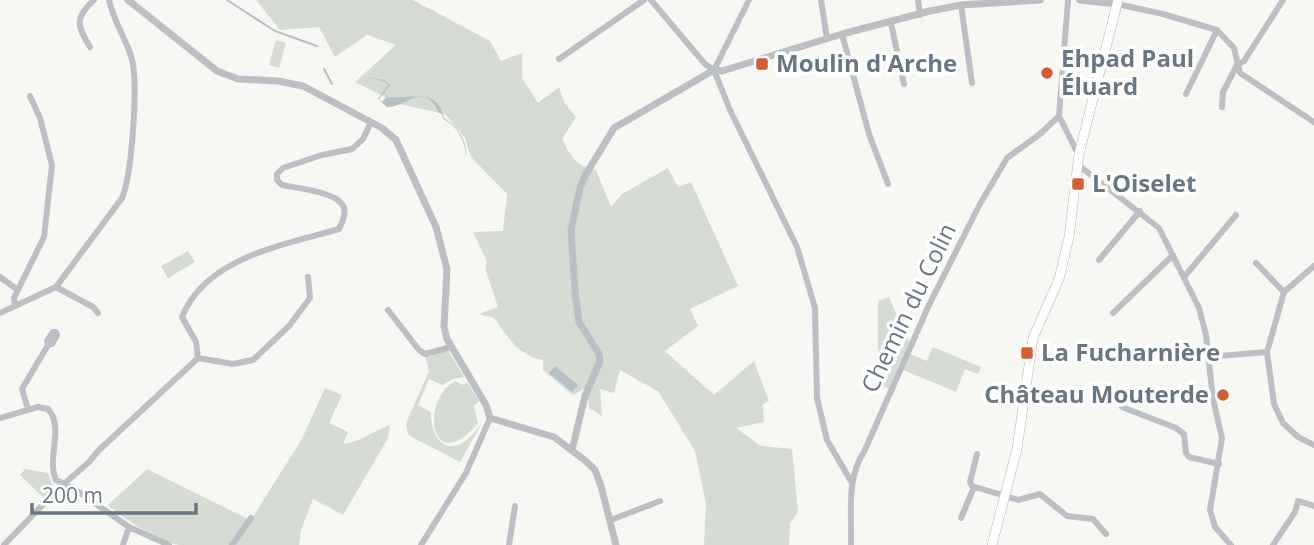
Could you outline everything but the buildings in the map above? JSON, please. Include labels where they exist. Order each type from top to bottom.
[{"type":"main road","points":[[993,545],[1017,449],[1033,338],[1059,279],[1069,237],[1078,159],[1117,2]]},
{"type":"street","points":[[90,47],[79,31],[79,23],[85,9],[94,0]]},
{"type":"street","points":[[0,313],[56,287],[122,198],[128,185],[134,110],[132,59],[109,0]]},
{"type":"street","points":[[128,0],[217,71],[238,79],[278,81],[303,86],[371,122],[396,140],[436,228],[447,269],[444,327],[451,347],[486,405],[490,418],[466,473],[421,545]]},
{"type":"street","points":[[559,59],[644,0]]},
{"type":"street","points":[[651,0],[705,64],[714,70],[722,71],[842,34],[961,5],[1040,0]]},
{"type":"street","points":[[572,450],[585,396],[600,361],[599,354],[579,322],[571,230],[580,188],[596,156],[621,122],[714,70],[749,0]]},
{"type":"street","points":[[821,0],[827,39]]},
{"type":"street","points":[[918,0],[920,15]]},
{"type":"street","points":[[1068,0],[1059,116],[1078,159],[1159,228],[1199,308],[1222,438],[1210,510],[1215,527],[1231,545]]},
{"type":"street","points":[[1080,0],[1117,2],[1217,30],[1234,48],[1240,73],[1314,122]]},
{"type":"street","points":[[1222,107],[1223,92],[1237,65],[1244,61],[1283,0]]},
{"type":"street","points":[[961,5],[972,83]]},
{"type":"street","points":[[891,23],[904,84]]},
{"type":"street","points":[[1186,94],[1217,30]]},
{"type":"street","points":[[842,34],[869,134],[888,184]]},
{"type":"street","points":[[714,70],[730,110],[797,247],[815,307],[817,398],[827,440],[852,484]]},
{"type":"street","points":[[15,306],[14,298],[44,237],[52,165],[40,118],[30,96]]},
{"type":"street","name":"Chemin du Colin","points":[[851,545],[852,484],[857,461],[929,305],[980,204],[1007,158],[1059,116]]},
{"type":"street","points":[[198,359],[197,342],[182,317],[187,305],[203,287],[235,262],[339,229],[343,221],[345,211],[341,202],[328,196],[282,185],[277,180],[278,174],[283,168],[322,155],[352,149],[363,139],[371,122]]},
{"type":"street","points":[[1099,260],[1140,211]]},
{"type":"street","points":[[1184,277],[1236,215]]},
{"type":"street","points":[[1113,313],[1173,256]]},
{"type":"street","points":[[1256,263],[1284,292]]},
{"type":"street","points":[[1314,267],[1284,292],[1267,352],[1274,404],[1283,423],[1298,437],[1314,445]]},
{"type":"street","points":[[0,277],[18,290]]},
{"type":"street","points":[[198,359],[233,364],[253,360],[289,326],[310,298],[308,277]]},
{"type":"street","points":[[56,287],[93,307],[98,313]]},
{"type":"street","points":[[388,310],[425,354],[451,347]]},
{"type":"street","points":[[28,410],[22,389],[47,345]]},
{"type":"street","points":[[1207,358],[1267,352]]},
{"type":"street","points":[[4,545],[116,433],[198,359]]},
{"type":"street","points":[[0,418],[38,407],[48,409],[56,422],[53,474],[56,480],[156,543],[169,545]]},
{"type":"street","points":[[1122,407],[1176,428],[1184,434],[1189,457],[1219,464]]},
{"type":"street","points":[[490,418],[554,437],[595,470],[617,545]]},
{"type":"street","points":[[977,454],[970,482],[974,487],[1018,500],[1040,495],[1067,516],[1093,519],[1106,534]]},
{"type":"street","points":[[961,519],[974,487]]},
{"type":"street","points":[[1273,545],[1295,512],[1298,501],[1314,506]]},
{"type":"street","points":[[611,520],[656,503]]},
{"type":"street","points":[[509,545],[514,506]]},
{"type":"street","points":[[232,545],[251,518]]},
{"type":"street","points":[[123,545],[129,527]]},
{"type":"shaded area","points":[[256,0],[413,0],[490,41],[501,61],[522,53],[522,78],[538,103],[559,87],[564,102],[576,117],[562,139],[575,160],[596,170],[611,207],[622,194],[668,168],[678,187],[691,182],[738,286],[690,309],[698,326],[665,351],[714,395],[754,361],[769,401],[763,404],[764,422],[736,428],[761,446],[792,449],[798,512],[790,523],[789,545],[704,545],[706,504],[695,451],[658,391],[620,370],[614,393],[600,389],[602,416],[589,408],[587,387],[573,395],[543,370],[543,360],[520,350],[494,318],[479,314],[498,307],[486,271],[486,259],[473,232],[503,231],[507,194],[471,157],[465,138],[445,114],[399,104],[355,82],[396,45],[367,35],[335,57],[319,27],[280,30]]},
{"type":"shaded area","points":[[276,40],[286,43],[279,68],[269,65]]},
{"type":"shaded area","points":[[359,76],[384,80],[390,85],[379,99],[382,102],[386,97],[421,96],[387,107],[378,99],[388,85],[384,81]]},
{"type":"shaded area","points":[[423,97],[428,98],[435,101],[440,108],[444,118],[457,129],[466,151],[456,130],[443,119],[442,114]]},
{"type":"shaded area","points":[[188,251],[195,262],[168,278],[161,266]]},
{"type":"shaded area","points":[[889,297],[909,342],[889,388],[878,386],[878,301]]},
{"type":"shaded area","points":[[933,347],[981,367],[978,374],[965,369],[956,392],[903,370],[910,354],[927,361]]},
{"type":"shaded area","points":[[448,350],[464,377],[442,385],[429,379],[418,405],[431,412],[433,428],[445,445],[459,445],[482,423],[460,462],[408,435],[406,423],[429,371],[425,356]]},
{"type":"shaded area","points":[[555,366],[578,385],[572,392],[549,373]]},
{"type":"shaded area","points":[[455,381],[462,385],[467,382],[479,401],[474,406],[478,423],[462,438],[450,443],[441,440],[435,431],[434,418],[443,391]]},
{"type":"shaded area","points":[[325,388],[342,395],[329,423],[348,432],[343,444],[390,425],[388,438],[343,515],[313,499],[301,530],[299,545],[235,545],[302,439]]},
{"type":"shaded area","points":[[25,469],[48,473],[54,490],[46,500],[20,475]]},
{"type":"shaded area","points":[[147,469],[248,519],[229,545],[179,545],[152,535],[108,505]]},
{"type":"waterway","points":[[227,0],[275,31],[317,46]]},
{"type":"waterway","points":[[324,69],[332,84]]},
{"type":"place","name":"Moulin d'Arche","points":[[762,64]]},
{"type":"place","name":"Ehpad Paul Éluard","points":[[1047,73]]},
{"type":"place","name":"L'Oiselet","points":[[1078,184]]},
{"type":"place","name":"La Fucharnière","points":[[1027,353]]},
{"type":"place","name":"Château Mouterde","points":[[1223,395]]}]
